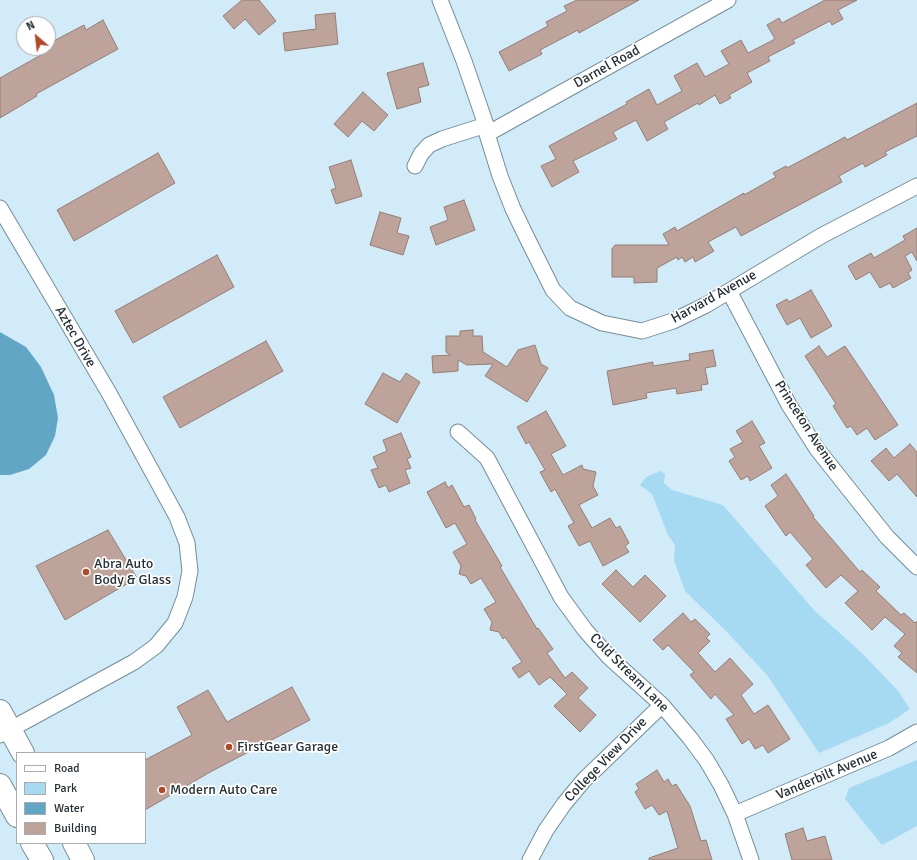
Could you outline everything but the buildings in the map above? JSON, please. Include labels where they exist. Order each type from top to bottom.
[{"type":"main road","points":[[3,725],[22,752]]},
{"type":"main road","points":[[0,785],[16,814]]},
{"type":"main road","points":[[33,844],[42,860]]},
{"type":"main road","points":[[75,844],[83,860]]},
{"type":"street","points":[[440,0],[464,61],[486,130]]},
{"type":"street","name":"Darnel Road","points":[[415,166],[421,154],[429,145],[442,140],[486,130],[728,0]]},
{"type":"street","name":"Harvard Avenue","points":[[486,130],[500,176],[522,228],[553,290],[570,308],[602,323],[642,331],[673,322],[706,305],[821,236],[917,186]]},
{"type":"street","name":"Aztec Drive","points":[[0,208],[109,393],[177,516],[187,543],[190,570],[185,598],[175,623],[156,646],[134,662],[3,725]]},
{"type":"street","name":"Princeton Avenue","points":[[729,291],[789,405],[817,449],[887,537],[917,568]]},
{"type":"street","name":"Cold Stream Lane","points":[[458,432],[487,458],[561,597],[585,630],[610,658],[662,705],[707,761],[735,814],[751,860]]},
{"type":"street","name":"College View Drive","points":[[530,860],[546,830],[584,780],[662,705]]},
{"type":"street","name":"Vanderbilt Avenue","points":[[735,814],[889,748],[917,732]]},
{"type":"green space","points":[[660,471],[665,474],[664,483],[672,490],[723,505],[814,610],[863,654],[898,691],[910,709],[889,723],[819,753],[767,675],[726,631],[685,591],[674,560],[675,545],[668,535],[652,494],[640,485],[646,477]]},
{"type":"green space","points":[[917,760],[917,826],[882,845],[845,799],[849,788]]},
{"type":"water","points":[[0,332],[26,347],[41,367],[54,395],[58,418],[55,436],[46,455],[29,469],[10,475],[0,475]]},
{"type":"place","name":"Abra Auto Body & Glass","points":[[86,572]]},
{"type":"place","name":"FirstGear Garage","points":[[229,747]]},
{"type":"place","name":"Modern Auto Care","points":[[162,790]]}]
